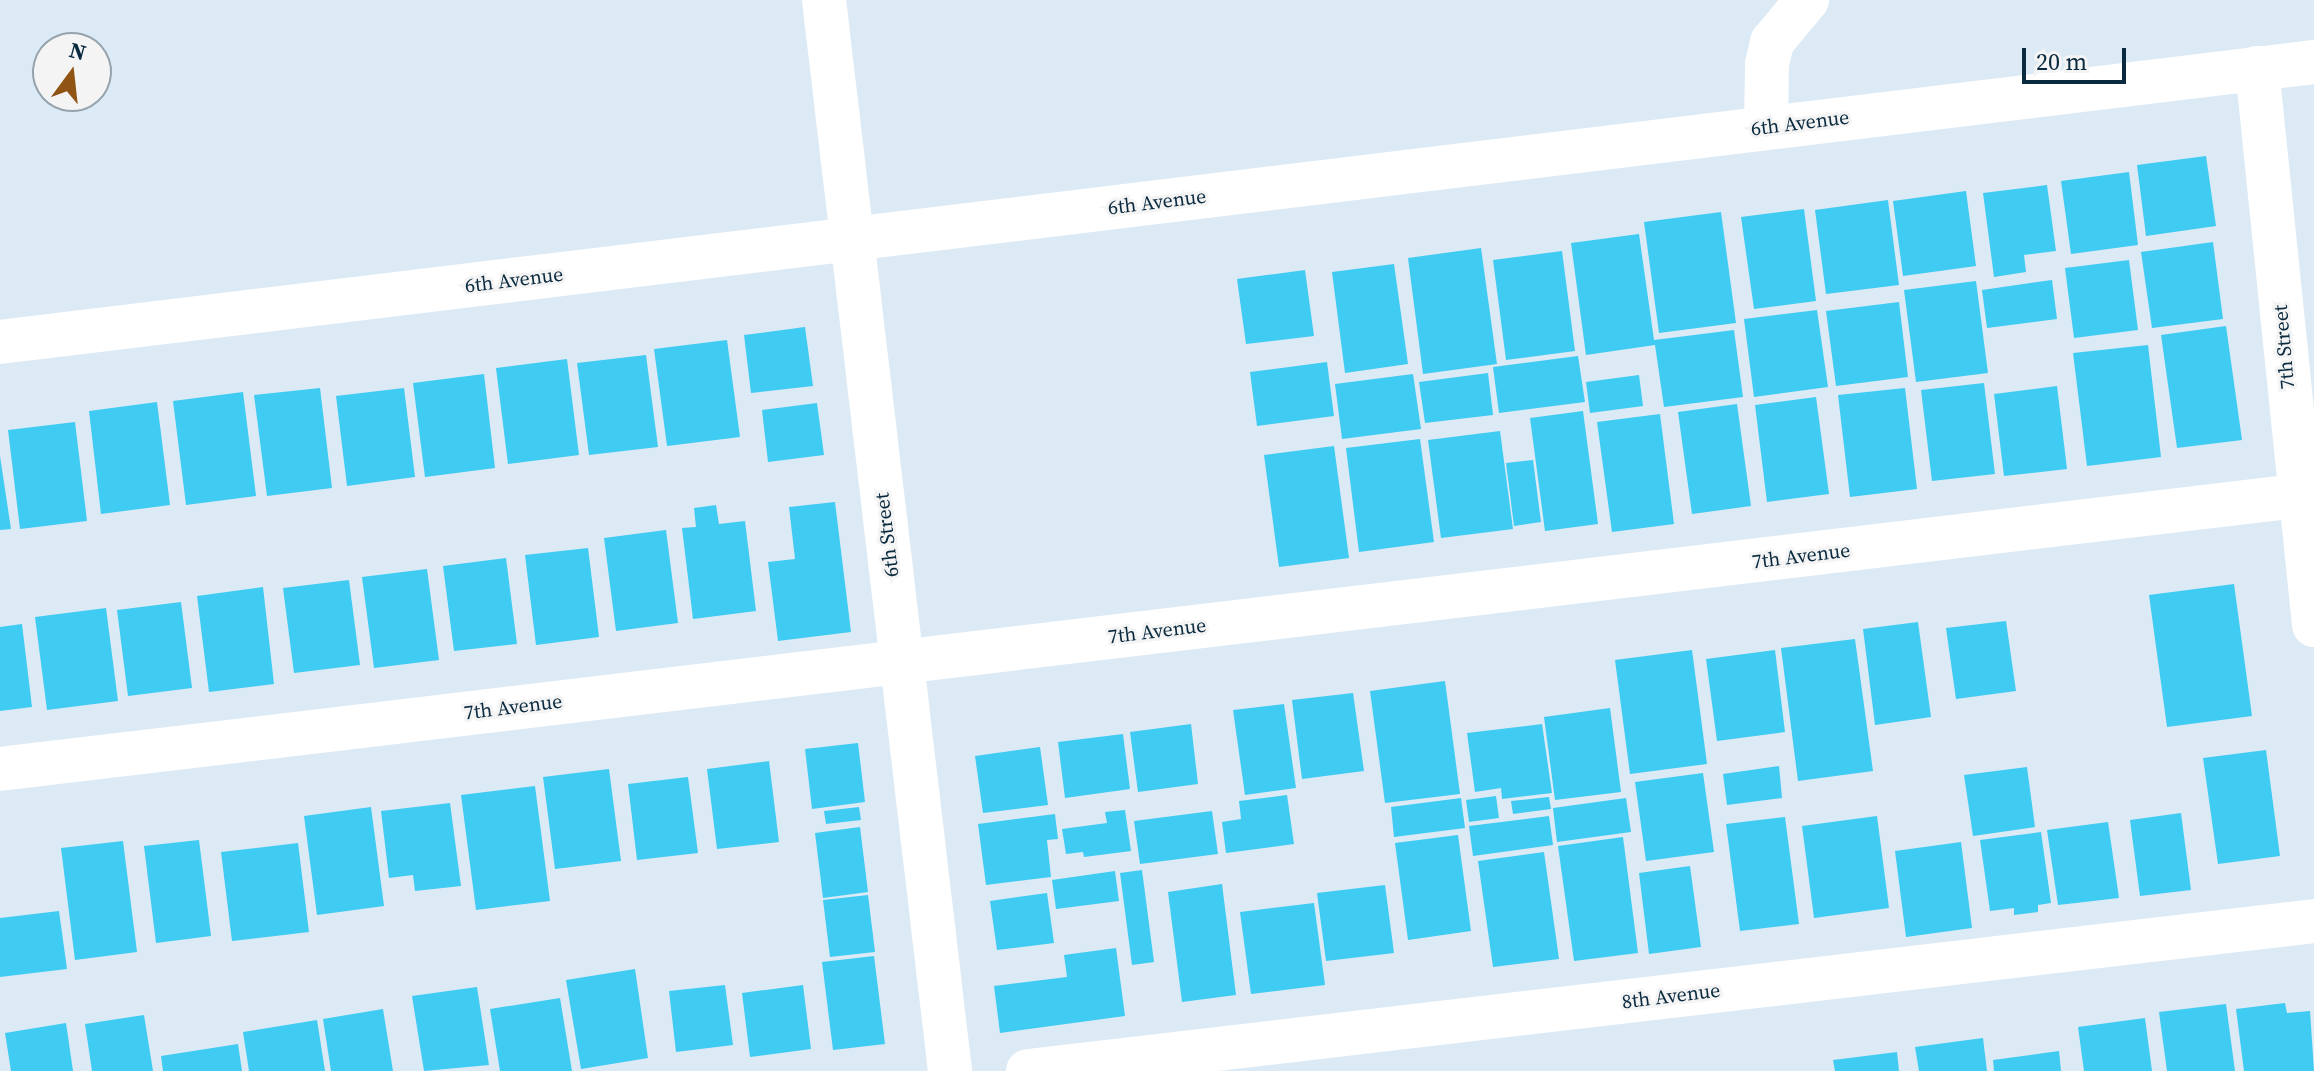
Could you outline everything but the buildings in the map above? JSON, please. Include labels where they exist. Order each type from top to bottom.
[{"type":"street","name":"6th Street","points":[[824,0],[950,1071]]},
{"type":"street","points":[[1766,127],[1767,64],[1772,42],[1807,0]]},
{"type":"street","name":"6th Avenue","points":[[0,342],[2314,62]]},
{"type":"street","name":"7th Street","points":[[2257,68],[2306,495],[2314,625]]},
{"type":"street","name":"7th Avenue","points":[[0,769],[2306,495]]},
{"type":"street","name":"8th Avenue","points":[[1028,1071],[2314,921]]}]
